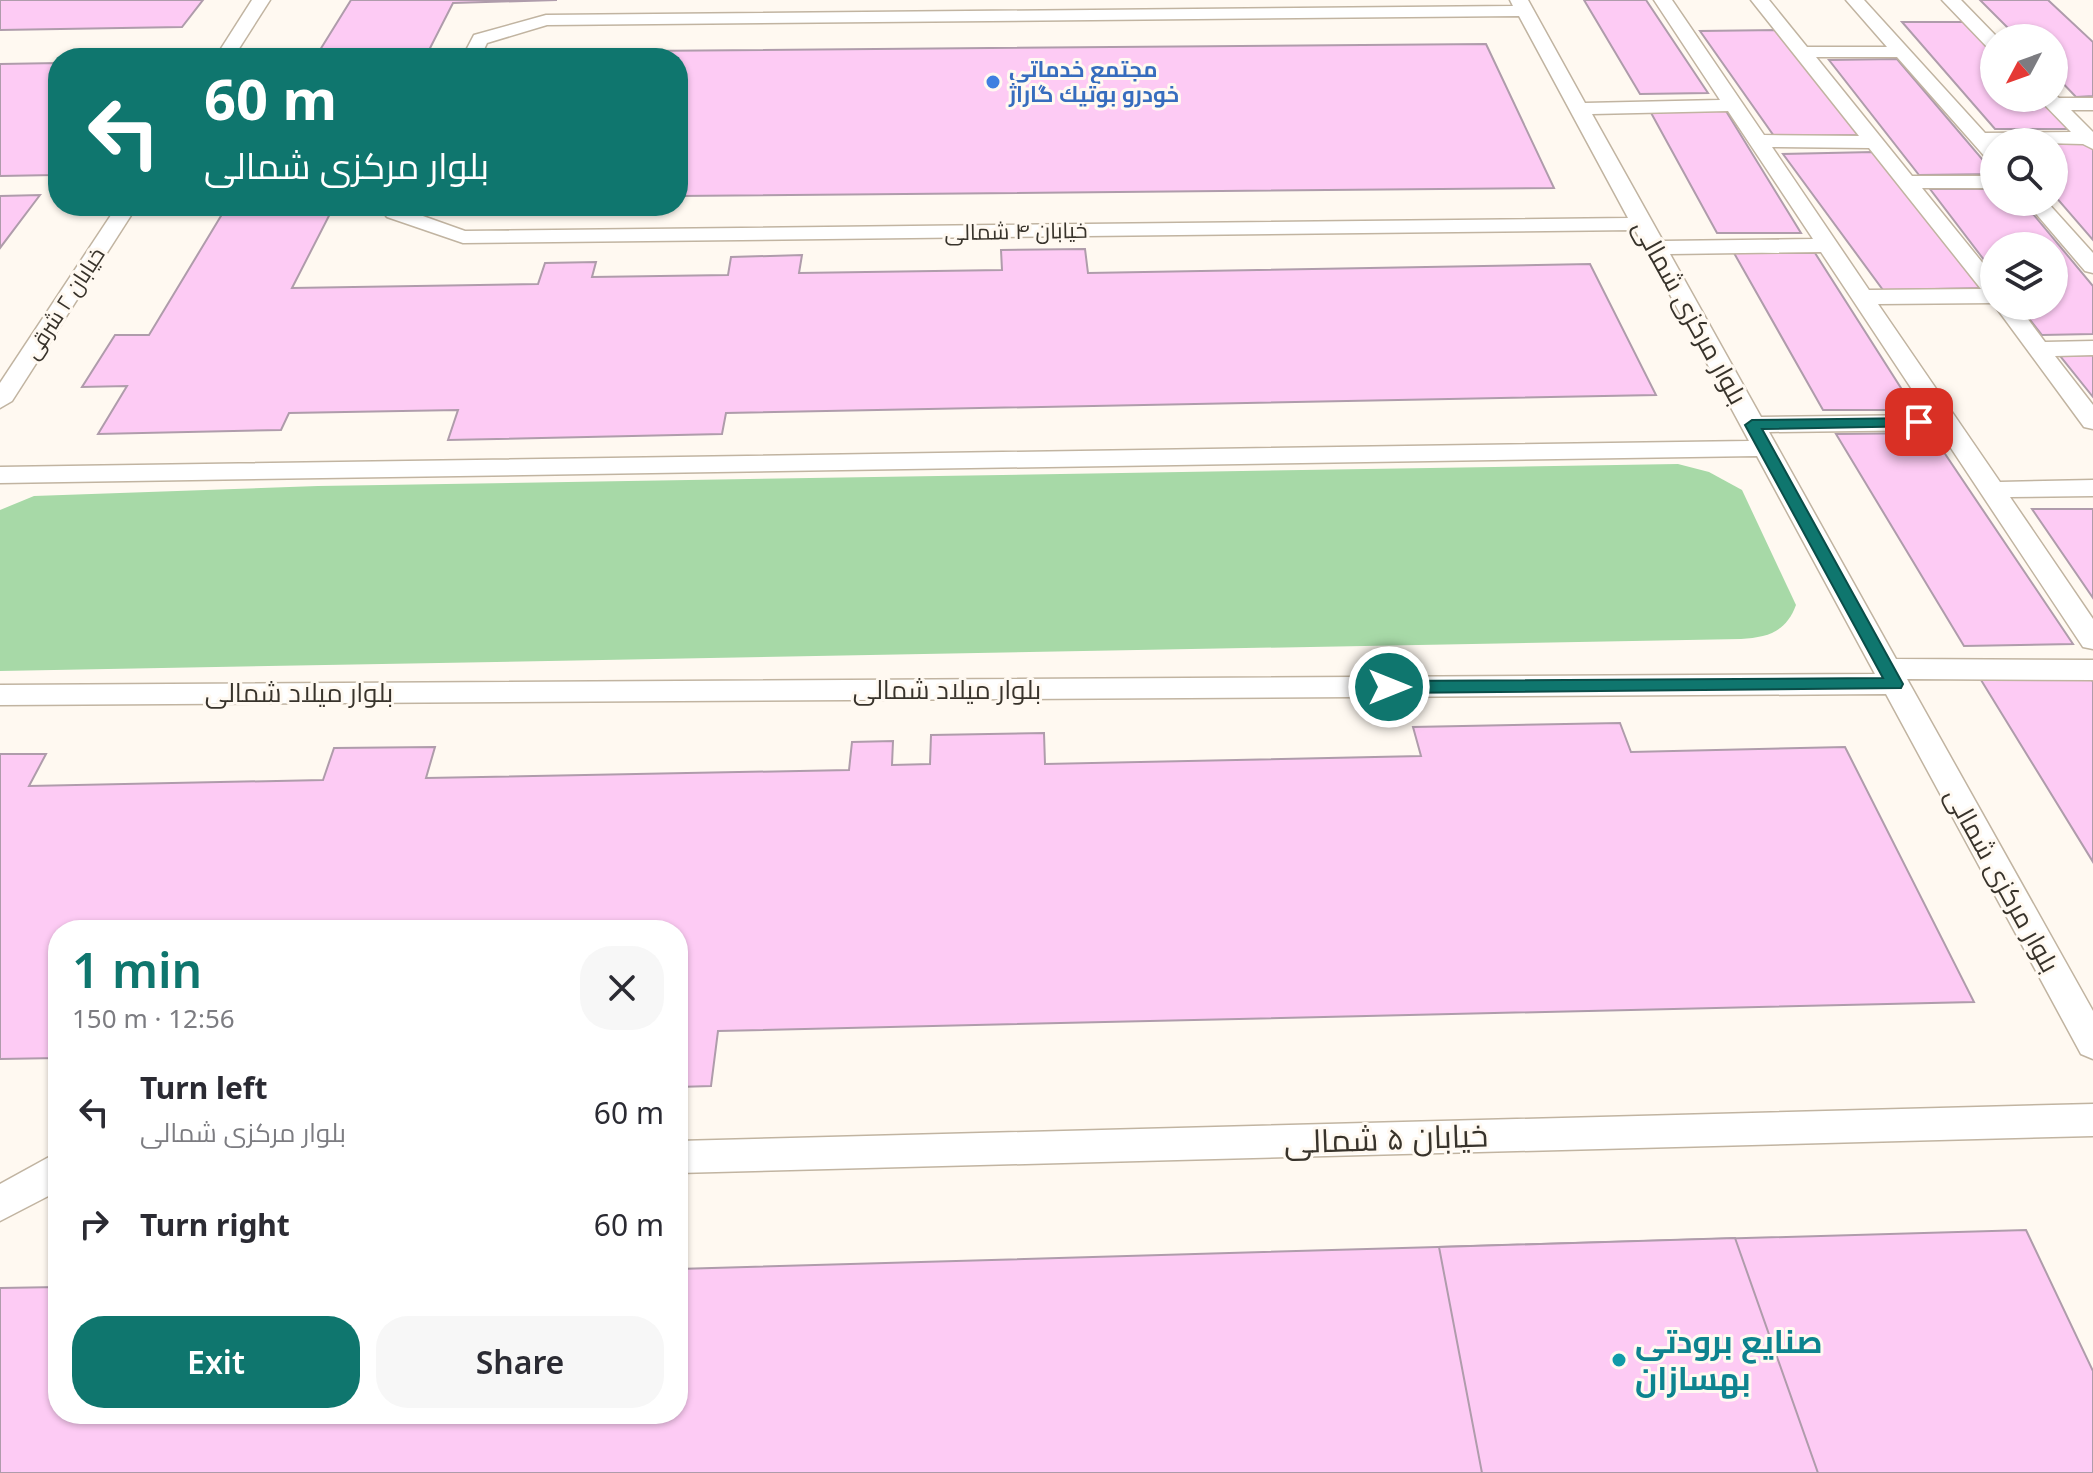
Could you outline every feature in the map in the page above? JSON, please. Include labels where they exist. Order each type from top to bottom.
[{"type":"lane","points":[[1663,0],[2093,640]]},
{"type":"lane","points":[[1760,0],[1909,182],[1980,276]]},
{"type":"lane","points":[[1855,0],[1980,139]]},
{"type":"lane","points":[[1951,0],[1980,30]]},
{"type":"lane","points":[[231,48],[263,1]]},
{"type":"lane","points":[[476,48],[480,39],[546,20],[1522,6]]},
{"type":"lane","name":"بلوار مرکزی شمالی","points":[[1522,6],[1890,676],[2082,1005],[2093,1044]]},
{"type":"lane","points":[[1803,52],[1902,52]]},
{"type":"lane","points":[[2068,102],[2093,104]]},
{"type":"lane","points":[[1579,109],[1734,105]]},
{"type":"lane","points":[[2062,112],[2091,141]]},
{"type":"lane","points":[[1758,141],[1877,142]]},
{"type":"lane","points":[[2068,141],[2091,141]]},
{"type":"lane","points":[[1909,182],[1980,182]]},
{"type":"lane","name":"خیابان ۲ شرقی","points":[[0,401],[120,216]]},
{"type":"lane","name":"خیابان ۴ شمالی","points":[[410,216],[463,237],[1642,224]]},
{"type":"lane","points":[[2048,216],[2093,266]]},
{"type":"lane","points":[[1655,248],[1828,245]]},
{"type":"lane","points":[[1863,297],[1980,294]]},
{"type":"lane","points":[[2017,320],[2093,422]]},
{"type":"lane","points":[[2039,349],[2093,348]]},
{"type":"lane","points":[[1752,425],[1947,422]]},
{"type":"lane","points":[[0,475],[1765,448]]},
{"type":"lane","points":[[1992,490],[2093,488]]},
{"type":"lane","name":"بلوار میلاد شمالی","points":[[0,695],[1890,676],[2093,670]]},
{"type":"lane","name":"خیابان ۵ شمالی","points":[[688,1157],[2093,1120]]},
{"type":"lane","points":[[0,1204],[48,1175]]},
{"type":"green space","points":[[1678,464],[1709,472],[1742,490],[1796,605],[1787,621],[1775,631],[1760,637],[1741,639],[0,671],[0,510],[34,496],[318,486]]},
{"type":"building","points":[[0,0],[203,0],[182,27],[0,30]]},
{"type":"building","points":[[351,0],[557,0],[453,3],[430,48],[321,48]]},
{"type":"building","points":[[1584,0],[1646,0],[1708,93],[1640,94]]},
{"type":"building","points":[[1980,0],[2048,0],[2093,42],[2093,96],[2076,97],[2068,89],[2068,24],[2004,24]]},
{"type":"building","points":[[1902,22],[1972,22],[1980,31],[1980,112]]},
{"type":"building","points":[[1778,30],[1860,135],[1774,136],[1700,31]]},
{"type":"building","points":[[1486,44],[1554,188],[688,196],[688,51]]},
{"type":"building","points":[[1897,59],[1980,157],[1980,174],[1919,175],[1829,60]]},
{"type":"building","points":[[48,63],[48,175],[0,176],[0,64]]},
{"type":"building","points":[[1650,111],[1726,111],[1801,233],[1717,233]]},
{"type":"building","points":[[1980,112],[2056,112],[2072,129],[2068,128],[1994,128]]},
{"type":"building","points":[[2068,143],[2087,143],[2093,149],[2093,240],[2068,211]]},
{"type":"building","points":[[1873,152],[1980,283],[1980,288],[1883,290],[1783,154]]},
{"type":"building","points":[[1930,189],[1980,189],[1980,216],[2035,216],[2048,232],[1980,232],[1980,255]]},
{"type":"building","points":[[40,195],[0,248],[0,196]]},
{"type":"building","points":[[221,216],[329,216],[292,288],[538,284],[545,263],[596,262],[592,277],[728,275],[731,257],[802,255],[799,273],[1002,270],[1001,250],[1085,249],[1088,273],[1590,264],[1656,395],[726,413],[722,434],[448,440],[458,410],[289,413],[281,430],[98,434],[127,386],[82,387],[115,335],[149,335]]},
{"type":"building","points":[[1734,253],[1815,253],[1915,410],[1823,410]]},
{"type":"building","points":[[2068,256],[2093,286],[2093,334],[2042,335],[2030,320],[2068,320]]},
{"type":"building","points":[[2093,355],[2093,397],[2060,356]]},
{"type":"building","points":[[1931,433],[2073,644],[1964,646],[1836,434]]},
{"type":"building","points":[[2032,509],[2093,509],[2093,598]]},
{"type":"building","points":[[2090,677],[2093,682],[2093,862],[1981,680]]},
{"type":"building","points":[[1620,723],[1631,752],[1845,747],[1974,1002],[718,1031],[711,1086],[688,1087],[688,920],[48,920],[48,1058],[0,1059],[0,754],[46,754],[29,786],[323,780],[334,748],[435,747],[426,778],[849,770],[852,742],[893,741],[892,765],[930,764],[931,735],[1044,733],[1045,764],[1421,756],[1413,727]]},
{"type":"building","points":[[2026,1230],[2093,1371],[2093,1473],[0,1473],[0,1288],[48,1287],[48,1424],[688,1424],[688,1269]]},
{"type":"building","name":"صنایع برودتی بهسازان","points":[[1735,1238],[1818,1473],[1482,1473],[1439,1247]]},
{"type":"place","name":"مجتمع خدماتي خودرو بوتيك گاراژ","points":[[993,82]]},
{"type":"place","name":"صنایع برودتی بهسازان","points":[[1619,1360]]},
{"type":"route","points":[[1389,687],[1895,684],[1752,425],[1919,422]]}]
